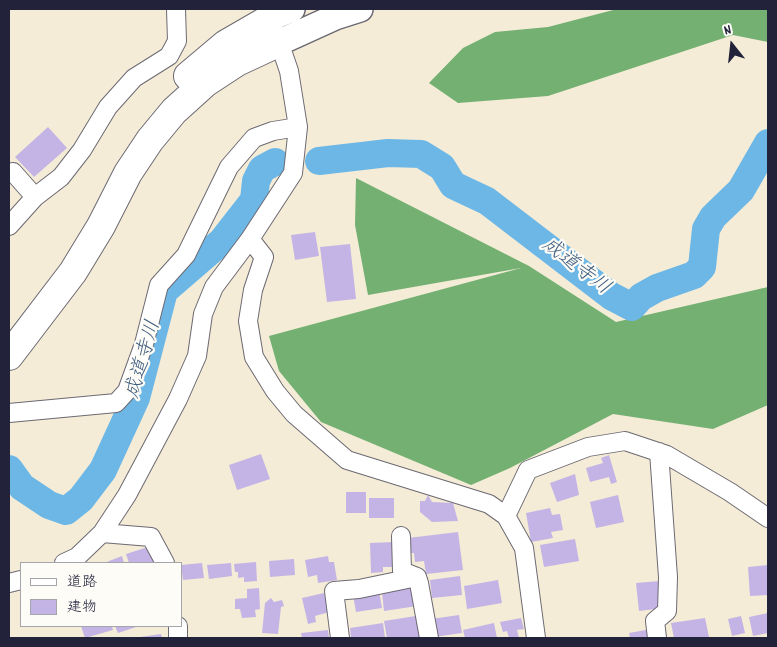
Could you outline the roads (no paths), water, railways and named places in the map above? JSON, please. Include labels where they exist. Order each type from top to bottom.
[{"type":"highway","points":[[9,356],[19,327],[72,272],[101,226],[128,172],[150,140],[174,111],[205,83],[237,62],[277,19]]},
{"type":"main road","points":[[277,19],[335,16],[360,9]]},
{"type":"street","points":[[9,226],[35,197],[61,177],[82,150],[108,107],[134,78],[168,56],[177,41],[176,9]]},
{"type":"street","points":[[66,562],[77,557],[102,532],[127,495],[178,399],[196,356],[203,314],[214,287],[250,239],[293,173],[298,127],[289,71],[277,19]]},
{"type":"street","points":[[9,413],[116,402],[127,391],[144,344],[159,285],[186,255],[229,167],[254,138],[273,131],[298,127]]},
{"type":"street","points":[[9,173],[13,172],[35,197]]},
{"type":"street","points":[[250,239],[264,257],[253,290],[248,321],[254,356],[275,391],[294,414],[347,460],[489,504],[506,516],[524,548],[536,638]]},
{"type":"street","points":[[506,516],[528,470],[588,447],[625,441],[667,455],[730,492],[768,518]]},
{"type":"street","points":[[658,638],[655,621],[667,611],[668,578],[659,452]]},
{"type":"street","points":[[102,532],[151,537],[164,562]]},
{"type":"street","points":[[401,536],[402,571],[416,577]]},
{"type":"street","points":[[340,638],[334,591],[359,590],[416,577]]},
{"type":"street","points":[[416,577],[429,638]]},
{"type":"waterway","name":"成道寺川","points":[[319,161],[388,153],[421,154],[442,167],[453,185],[487,201],[611,296],[632,307],[641,297],[657,288],[694,275],[702,267],[706,229],[713,217],[741,190],[768,143]]},
{"type":"waterway","name":"成道寺川","points":[[9,469],[22,487],[49,505],[66,511],[81,499],[103,470],[136,398],[164,291],[222,241],[254,200],[256,181],[262,169],[275,162]]}]
